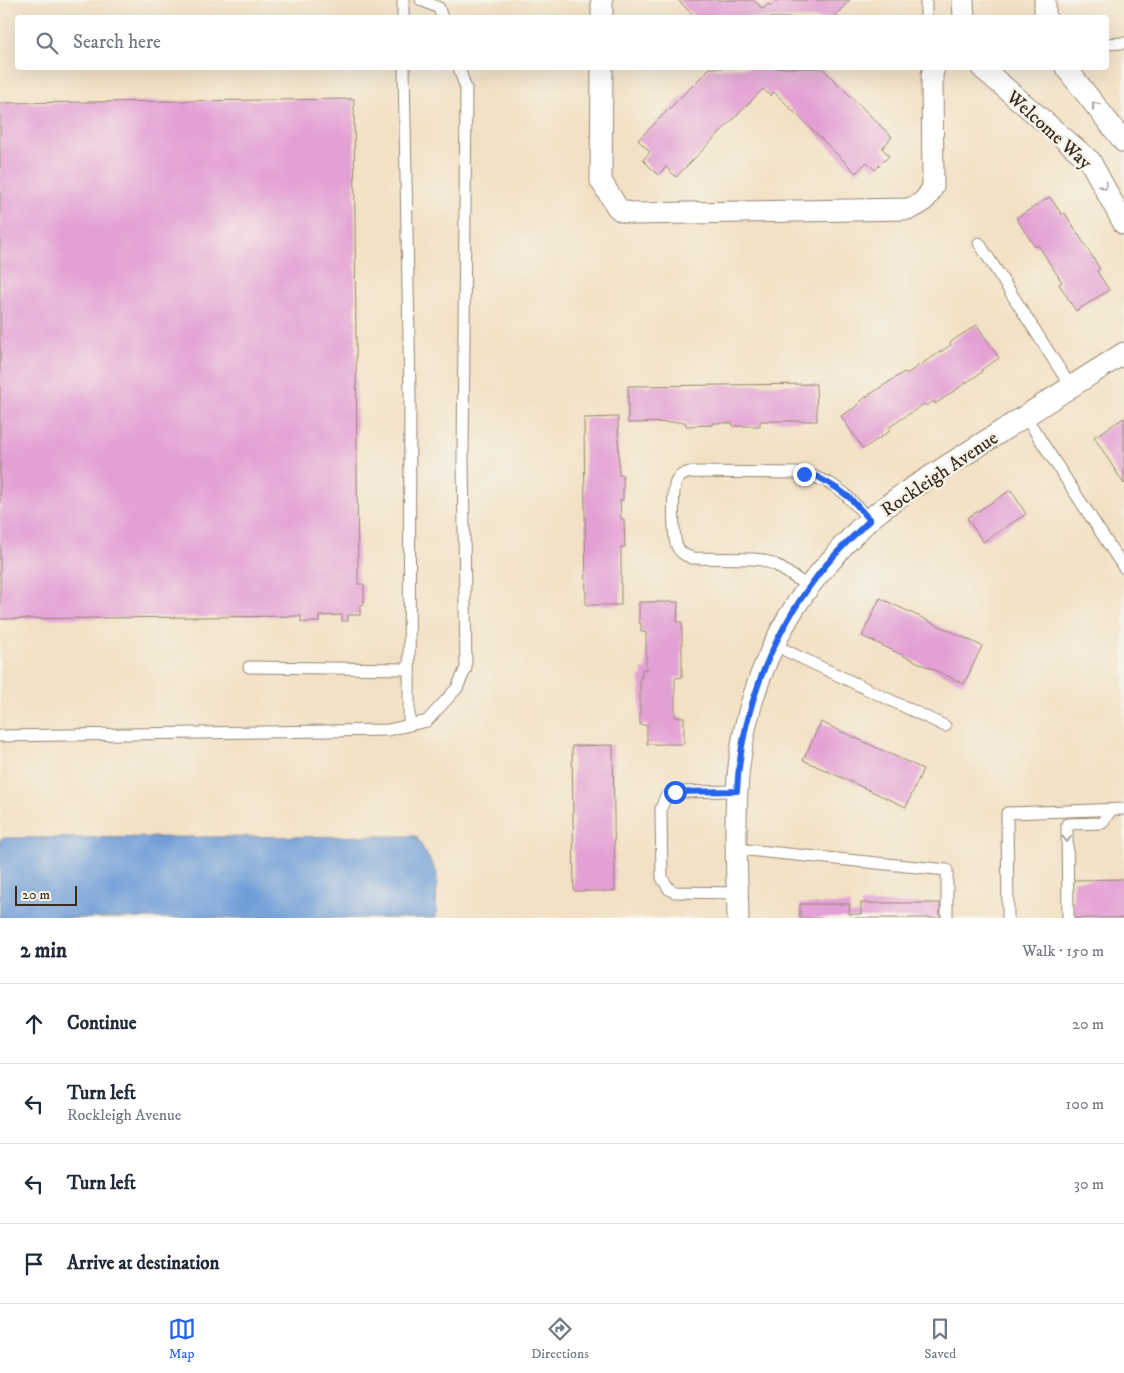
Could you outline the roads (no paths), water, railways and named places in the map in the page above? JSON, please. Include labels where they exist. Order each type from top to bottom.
[{"type":"street","points":[[602,0],[602,15]]},
{"type":"street","points":[[963,0],[964,15]]},
{"type":"street","points":[[602,70],[601,181],[617,207],[636,214],[907,210],[913,208],[925,200],[932,189],[932,70]]},
{"type":"street","name":"Welcome Way","points":[[984,70],[1090,161],[1124,224]]},
{"type":"street","points":[[1068,70],[1124,142]]},
{"type":"street","name":"Rockleigh Avenue","points":[[738,918],[737,791],[744,737],[756,690],[774,645],[798,603],[820,572],[846,542],[882,509],[1124,353]]},
{"type":"lane","points":[[403,0],[403,15]]},
{"type":"lane","points":[[421,0],[439,8],[441,15]]},
{"type":"lane","points":[[926,0],[926,15]]},
{"type":"lane","points":[[1109,44],[1124,43]]},
{"type":"lane","points":[[404,70],[410,394],[409,725]]},
{"type":"lane","points":[[0,736],[388,730],[427,721],[457,688],[466,668],[463,450],[466,89],[460,70]]},
{"type":"lane","points":[[979,243],[1071,387]]},
{"type":"lane","points":[[1025,416],[1124,568]]},
{"type":"lane","points":[[809,587],[776,565],[762,560],[692,558],[685,555],[676,545],[675,537],[673,490],[677,480],[685,473],[691,472],[799,472],[818,477],[838,489],[850,498],[870,520]]},
{"type":"lane","points":[[774,645],[945,726]]},
{"type":"lane","points":[[249,667],[409,669]]},
{"type":"lane","points":[[737,791],[675,792],[665,798],[661,809],[662,878],[668,889],[675,892],[738,893]]},
{"type":"lane","points":[[1068,918],[1067,824],[1102,823],[1111,810]]},
{"type":"lane","points":[[1008,918],[1007,813],[1124,810]]},
{"type":"lane","points":[[737,849],[946,870],[947,918]]},
{"type":"water","points":[[416,836],[437,873],[436,918],[0,918],[0,840],[2,838]]}]
